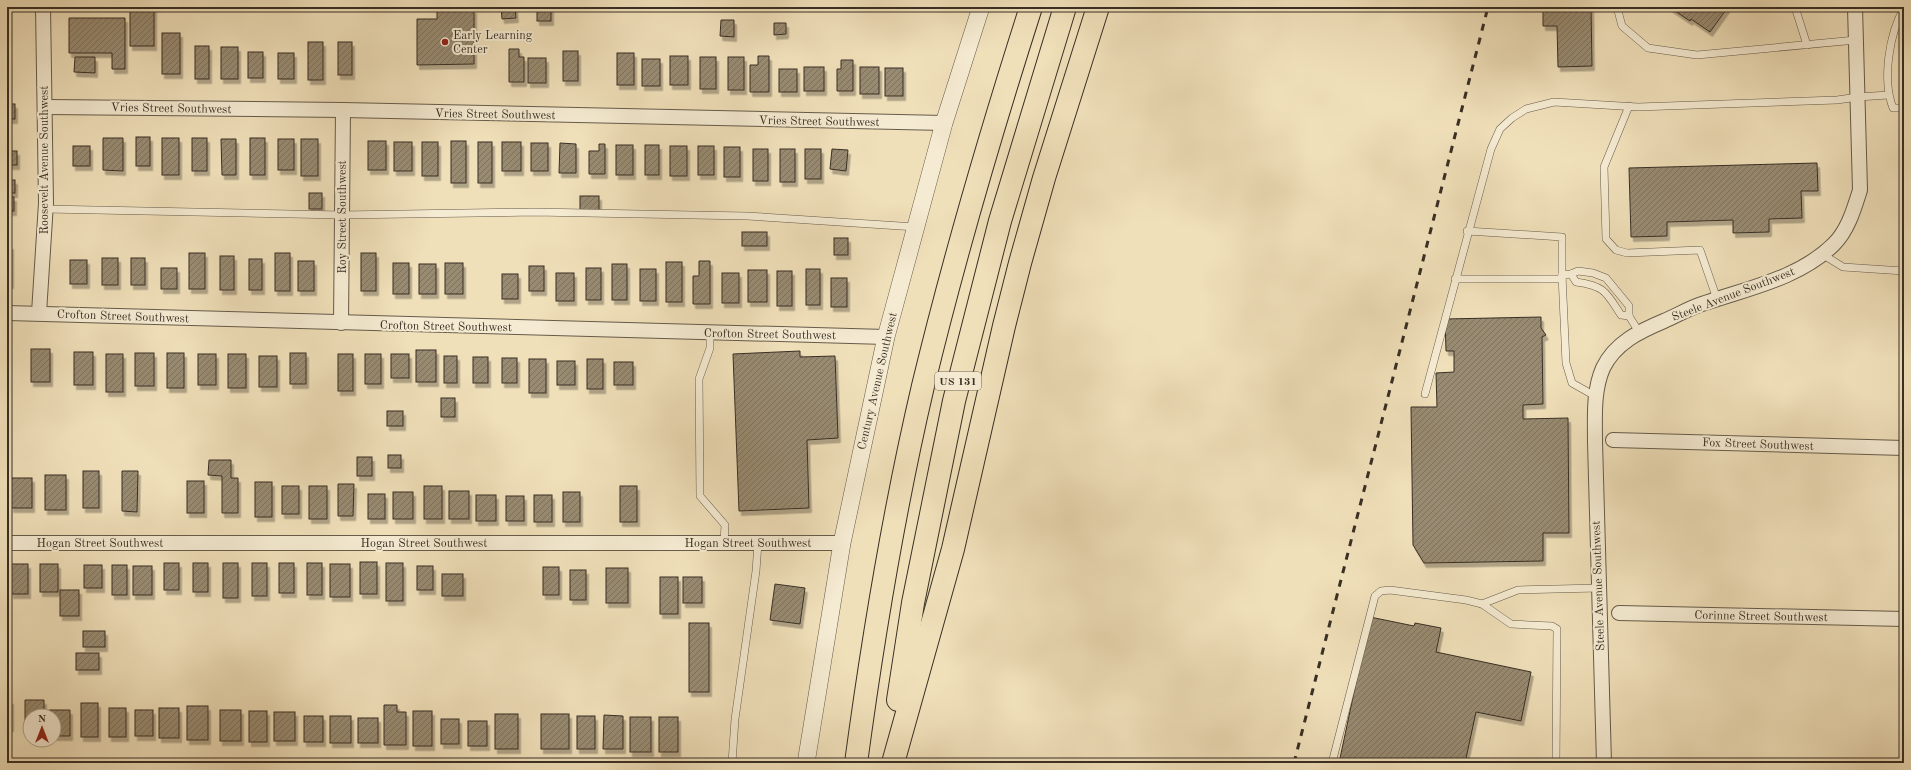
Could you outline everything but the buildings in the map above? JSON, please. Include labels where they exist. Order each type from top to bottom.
[{"type":"highway","name":"US 131","points":[[856,763],[882,593],[923,388],[969,212],[1031,7]]},
{"type":"highway","name":"US 131","points":[[889,763],[913,603],[954,401],[998,229],[1065,7]]},
{"type":"highway","points":[[893,763],[953,549],[1000,341],[1020,263],[1044,178],[1098,7]]},
{"type":"street","name":"Roosevelt Avenue Southwest","points":[[39,313],[46,209],[46,107],[43,7]]},
{"type":"street","name":"Century Avenue Southwest","points":[[806,763],[842,544],[886,337],[944,124],[981,7]]},
{"type":"street","name":"Steele Avenue Southwest","points":[[1604,763],[1598,588],[1595,396],[1603,368],[1613,351],[1639,332],[1717,299],[1780,278],[1811,262],[1834,244],[1850,219],[1860,190],[1855,7]]},
{"type":"street","name":"Vries Street Southwest","points":[[46,107],[343,110],[944,124]]},
{"type":"street","name":"Roy Street Southwest","points":[[341,323],[343,110]]},
{"type":"street","name":"Crofton Street Southwest","points":[[7,313],[886,337]]},
{"type":"street","name":"Fox Street Southwest","points":[[1613,440],[1904,448]]},
{"type":"street","name":"Hogan Street Southwest","points":[[7,543],[842,544]]},
{"type":"street","name":"Corinne Street Southwest","points":[[1619,613],[1904,619]]},
{"type":"lane","points":[[1617,7],[1622,26],[1648,48],[1698,55],[1856,40]]},
{"type":"lane","points":[[1795,7],[1806,45]]},
{"type":"lane","points":[[1904,8],[1890,41],[1888,95],[1893,108],[1904,108]]},
{"type":"lane","points":[[1425,394],[1467,231],[1491,149],[1500,129],[1512,118],[1526,109],[1554,102],[1629,106],[1830,101],[1888,95]]},
{"type":"lane","points":[[1629,106],[1604,167],[1606,239],[1616,250],[1627,253],[1700,250],[1717,299]]},
{"type":"lane","points":[[46,209],[342,215],[549,212],[747,216],[916,227]]},
{"type":"lane","points":[[1467,231],[1562,237],[1562,277],[1568,370],[1572,383],[1595,396]]},
{"type":"lane","points":[[1822,253],[1843,267],[1904,270]]},
{"type":"lane","points":[[1455,279],[1562,277],[1578,271],[1593,273],[1606,278],[1629,306],[1629,316],[1639,332]]},
{"type":"lane","points":[[1571,274],[1576,282],[1595,284],[1607,294],[1621,315],[1629,316]]},
{"type":"lane","points":[[710,332],[710,348],[699,379],[700,496],[724,525],[724,544]]},
{"type":"lane","points":[[732,763],[735,719],[756,571],[758,544]]},
{"type":"lane","points":[[1482,604],[1518,590],[1598,588]]},
{"type":"lane","points":[[1332,763],[1375,596],[1381,591],[1390,590],[1466,600],[1482,604],[1511,624],[1552,626],[1557,629],[1556,763]]},
{"type":"railway","points":[[1294,763],[1488,7]]},
{"type":"place","name":"Early Learning Center","points":[[445,42]]}]
